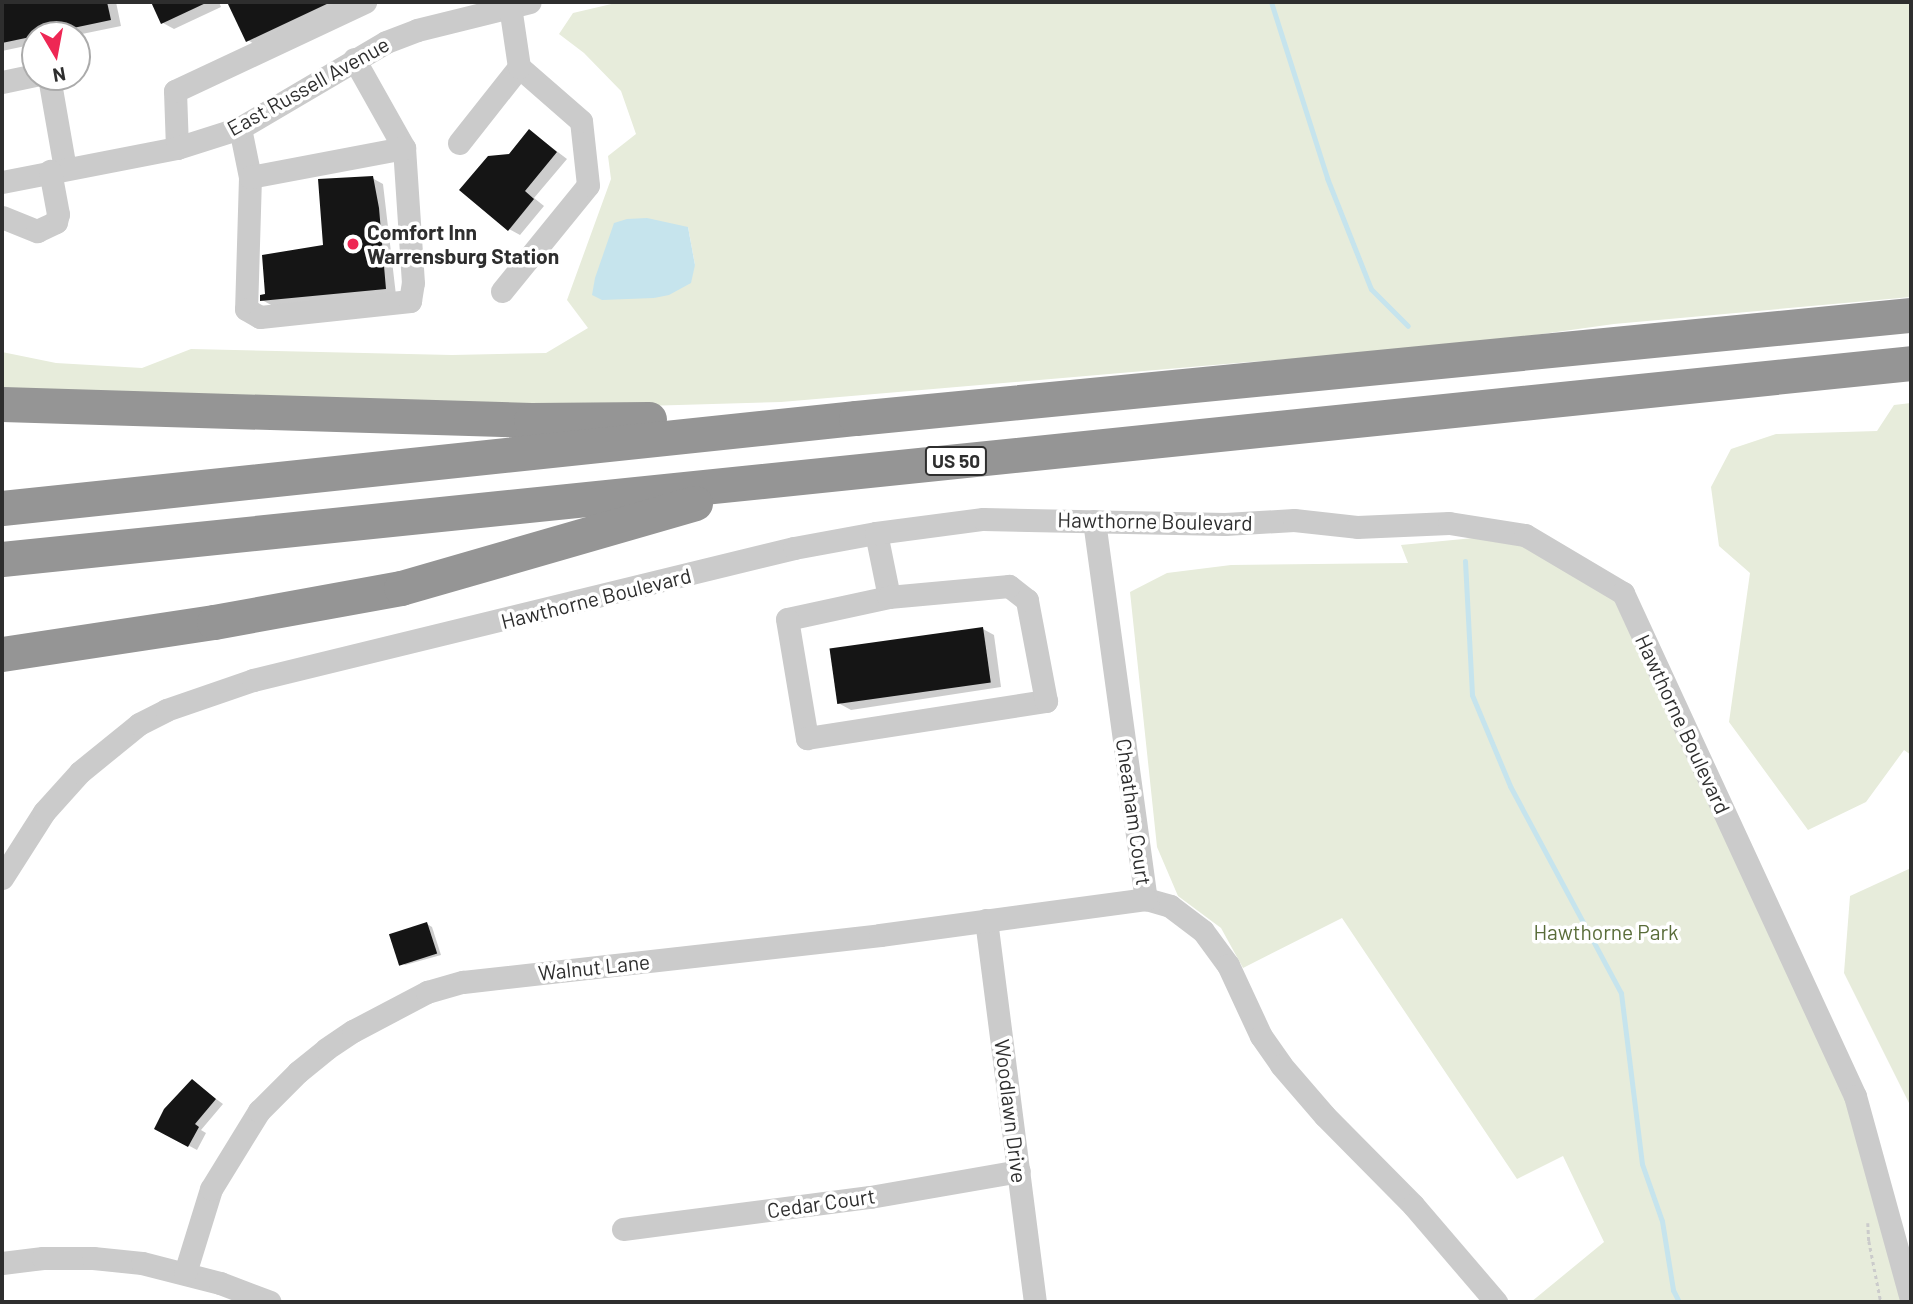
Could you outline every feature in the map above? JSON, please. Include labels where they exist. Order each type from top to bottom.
[{"type":"highway","points":[[2,508],[856,418],[1911,315]]},
{"type":"highway","name":"US 50","points":[[2,559],[1911,363]]},
{"type":"highway","points":[[2,404],[531,420],[856,418]]},
{"type":"highway","points":[[2,654],[214,622],[401,588],[772,480]]},
{"type":"street","points":[[177,148],[175,91],[365,2]]},
{"type":"street","points":[[502,291],[588,185],[581,121],[519,67],[508,5]]},
{"type":"street","name":"East Russell Avenue","points":[[2,181],[177,148],[240,128],[320,83],[386,41],[508,5]]},
{"type":"street","points":[[240,128],[250,177],[246,309],[260,317],[410,301],[413,283],[404,148],[354,59]]},
{"type":"street","points":[[459,143],[519,67]]},
{"type":"street","points":[[2,82],[21,78]]},
{"type":"street","points":[[2,217],[37,231],[56,222],[58,170],[50,91]]},
{"type":"street","points":[[250,177],[404,148]]},
{"type":"street","name":"Hawthorne Boulevard","points":[[2,878],[44,812],[80,772],[139,724],[178,705],[253,680],[794,548],[876,533],[984,519],[1225,524],[1294,520],[1357,527],[1449,523],[1525,535],[1623,593],[1855,1096],[1911,1299]]},
{"type":"street","name":"Cheatham Court","points":[[1094,521],[1146,899],[1170,906],[1203,931],[1228,965],[1261,1036],[1282,1065],[1325,1116],[1413,1205],[1496,1302]]},
{"type":"street","points":[[876,533],[889,597]]},
{"type":"street","points":[[1009,586],[1027,600],[1046,702],[807,738],[788,620],[889,597],[1009,586]]},
{"type":"street","name":"Walnut Lane","points":[[185,1273],[211,1189],[259,1111],[298,1072],[326,1049],[353,1031],[427,992],[463,982],[880,935],[1146,899]]},
{"type":"street","name":"Woodlawn Drive","points":[[986,920],[1035,1302]]},
{"type":"street","name":"Cedar Court","points":[[623,1229],[870,1197],[1019,1171]]},
{"type":"street","points":[[2,1263],[43,1258],[93,1258],[142,1263],[185,1273],[270,1302]]},
{"type":"green space","points":[[620,2],[1911,2],[1911,297],[1614,324],[1426,350],[1249,362],[781,402],[610,407],[2,389],[2,352],[56,363],[142,368],[191,349],[452,355],[546,353],[588,328],[567,300],[611,179],[608,156],[636,134],[621,91],[584,53],[559,34],[573,13]],"holes":[[[688,227],[695,265],[654,298],[622,298]]]},
{"type":"green space","points":[[1911,403],[1911,755],[1904,750],[1866,802],[1808,830],[1729,722],[1750,573],[1719,546],[1711,487],[1731,449],[1776,434],[1877,431],[1894,405]]},
{"type":"green space","name":"Hawthorne Park","points":[[1484,537],[1518,540],[1610,591],[1859,1120],[1908,1302],[1531,1302],[1604,1242],[1563,1156],[1517,1179],[1342,918],[1243,968],[1221,928],[1178,896],[1157,847],[1130,592],[1167,573],[1231,565],[1408,563],[1401,545]]},
{"type":"green space","points":[[1911,868],[1911,1107],[1844,973],[1850,896]]},
{"type":"water","points":[[647,218],[688,227],[695,265],[691,283],[669,295],[654,298],[602,300],[592,295],[614,223]]},
{"type":"building","points":[[2,2],[107,2],[111,20],[91,24],[91,21],[21,21],[21,39],[2,43]]},
{"type":"building","points":[[151,2],[208,2],[161,24]]},
{"type":"building","points":[[227,2],[331,2],[246,42]]},
{"type":"building","points":[[529,129],[557,152],[525,191],[534,199],[508,231],[459,190],[488,156],[509,154]]},
{"type":"building","name":"Comfort Inn Warrensburg Station","points":[[373,176],[379,208],[386,289],[260,301],[260,295],[265,294],[262,255],[323,245],[318,179]]},
{"type":"building","points":[[983,627],[991,682],[837,704],[830,649]]},
{"type":"building","points":[[427,922],[437,953],[399,966],[389,934]]},
{"type":"building","points":[[192,1079],[216,1099],[195,1124],[199,1127],[188,1147],[154,1129],[164,1109]]},
{"type":"waterway","points":[[1271,2],[1327,178],[1371,289],[1408,326]]},
{"type":"waterway","points":[[1465,561],[1472,695],[1510,786],[1621,993],[1642,1164],[1662,1221],[1673,1290],[1679,1302]]},
{"type":"place","name":"Comfort Inn Warrensburg Station","points":[[353,244]]}]
